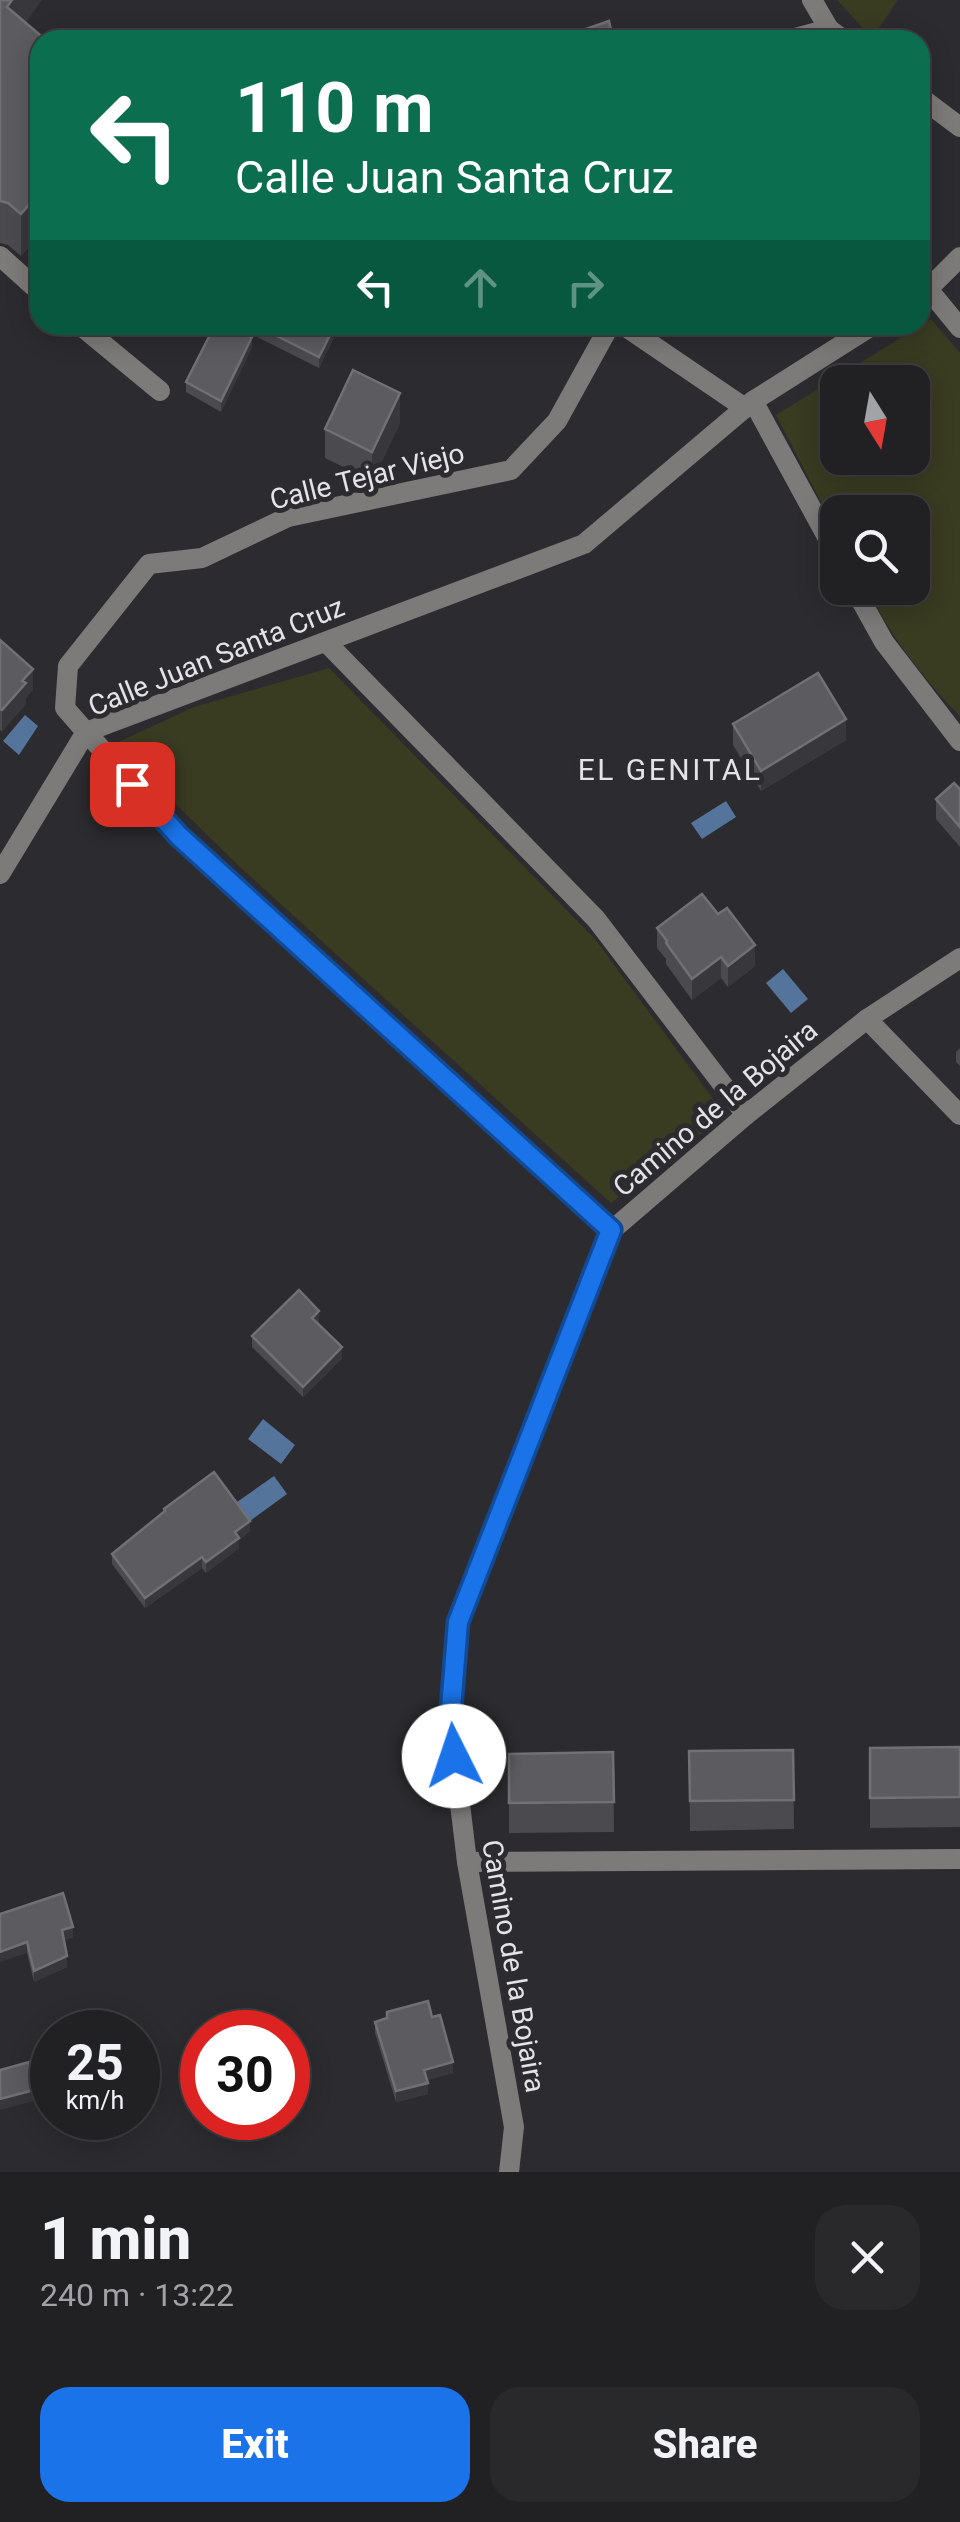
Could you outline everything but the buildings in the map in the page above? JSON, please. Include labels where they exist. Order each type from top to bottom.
[{"type":"street","points":[[812,0],[833,30]]},
{"type":"street","points":[[930,104],[960,126]]},
{"type":"street","points":[[0,256],[30,283]]},
{"type":"street","points":[[930,286],[960,257]]},
{"type":"street","points":[[930,298],[960,328]]},
{"type":"street","points":[[92,335],[160,391]]},
{"type":"street","name":"Calle Tejar Viejo","points":[[86,732],[65,708],[68,666],[149,564],[202,558],[288,518],[512,470],[557,421],[604,335]]},
{"type":"street","points":[[638,335],[749,405],[820,526]]},
{"type":"street","name":"Calle Juan Santa Cruz","points":[[611,1230],[179,836],[86,732],[584,544],[749,405],[858,335]]},
{"type":"street","points":[[863,605],[884,642],[960,741]]},
{"type":"street","points":[[326,642],[596,919],[746,1115]]},
{"type":"street","points":[[0,874],[86,732]]},
{"type":"street","name":"Camino de la Bojaira","points":[[509,2172],[514,2127],[467,1862],[450,1721],[458,1622],[611,1230],[746,1115],[868,1019],[960,958]]},
{"type":"street","points":[[868,1019],[960,1116]]},
{"type":"street","points":[[467,1862],[960,1859]]},
{"type":"green space","points":[[837,0],[898,0],[877,30],[865,30]]},
{"type":"green space","points":[[931,319],[960,353],[960,716],[933,687],[876,605],[930,605],[930,495],[820,495],[820,500],[776,415],[820,388],[820,475],[930,475],[930,365],[857,365],[905,335],[930,335]]},
{"type":"green space","points":[[329,668],[595,939],[725,1115],[611,1203],[241,868],[114,744],[194,707]]},
{"type":"water","points":[[25,715],[38,726],[19,755],[3,741]]},
{"type":"water","points":[[726,801],[736,817],[702,839],[691,823]]},
{"type":"water","points":[[783,969],[808,999],[791,1013],[766,983]]},
{"type":"water","points":[[263,1419],[295,1445],[281,1464],[248,1439]]},
{"type":"water","points":[[274,1476],[287,1494],[250,1521],[237,1502]]},
{"type":"district","name":"EL GENITAL","points":[[670,770]]},
{"type":"route","points":[[132,784],[179,836],[611,1230],[458,1622],[450,1721],[454,1756]]}]
